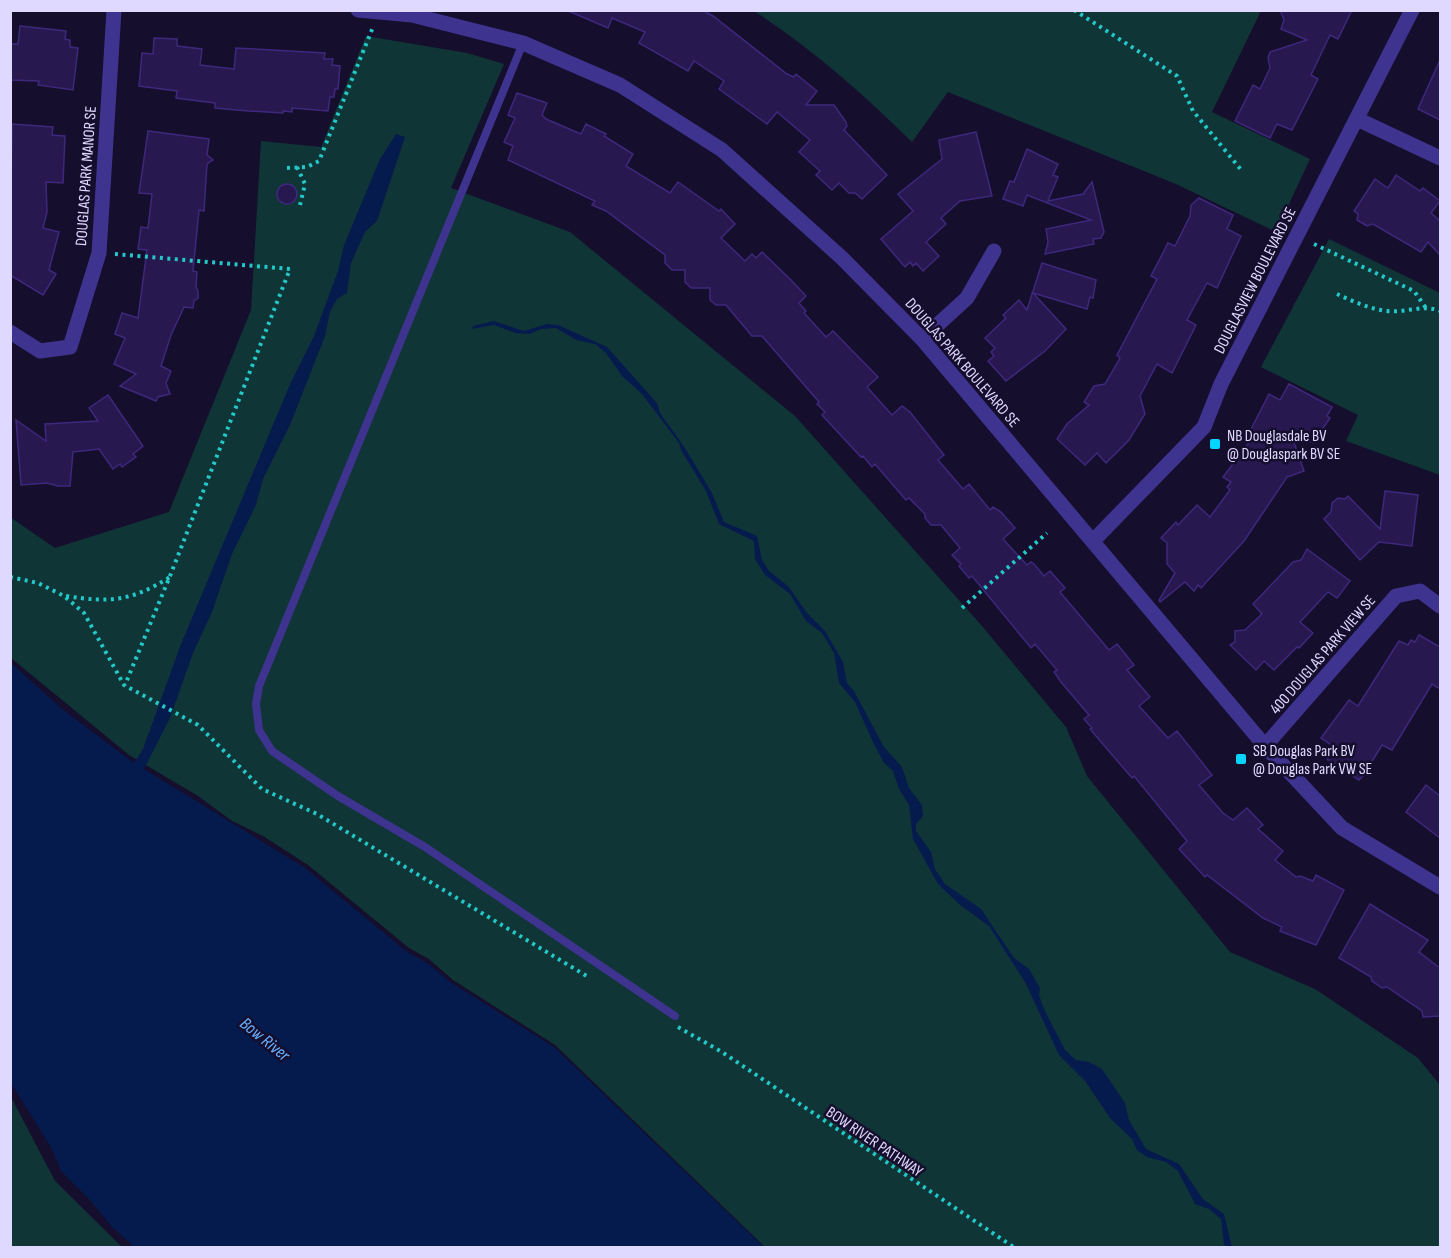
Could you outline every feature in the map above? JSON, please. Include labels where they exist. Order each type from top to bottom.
[{"type":"street","name":"DOUGLAS PARK MANOR SE","points":[[10,332],[40,351],[70,347],[99,253],[114,10]]},
{"type":"street","name":"DOUGLAS PARK BOULEVARD SE","points":[[358,10],[412,15],[522,43],[620,86],[722,150],[842,258],[922,339],[1265,746],[1342,828],[1440,887]]},
{"type":"street","name":"DOUGLASVIEW BOULEVARD SE","points":[[1093,541],[1204,427],[1221,384],[1412,10]]},
{"type":"street","points":[[1357,119],[1440,158]]},
{"type":"street","points":[[922,339],[967,298],[994,251]]},
{"type":"street","name":"400 DOUGLAS PARK VIEW SE","points":[[1265,746],[1396,596],[1420,591],[1440,606]]},
{"type":"lane","points":[[522,43],[259,686],[256,704],[259,730],[272,751],[338,796],[425,847],[673,1020]]},
{"type":"path","points":[[1074,10],[1177,76],[1193,111],[1242,171]]},
{"type":"path","points":[[287,168],[307,167],[320,160],[378,12]]},
{"type":"path","points":[[297,167],[305,184],[300,205]]},
{"type":"path","points":[[1314,244],[1414,291],[1426,308]]},
{"type":"path","points":[[99,253],[290,269],[170,576],[124,685]]},
{"type":"path","points":[[1337,294],[1352,301],[1388,311],[1426,308],[1440,311]]},
{"type":"path","points":[[962,608],[1047,533]]},
{"type":"path","points":[[64,596],[100,601],[146,592],[170,576]]},
{"type":"path","points":[[10,578],[38,583],[64,596],[84,613],[124,685],[198,725],[262,789],[317,814],[598,982]]},
{"type":"path","name":"BOW RIVER PATHWAY","points":[[673,1020],[1015,1248]]},
{"type":"green space","points":[[754,11],[1261,11],[1212,112],[1310,159],[1276,232],[1176,184],[948,92],[912,142],[836,72]]},
{"type":"green space","points":[[366,36],[467,53],[504,64],[451,188],[570,232],[795,416],[982,626],[1066,727],[1087,776],[1230,952],[1315,989],[1418,1058],[1440,1085],[1440,1247],[765,1247],[555,1045],[453,980],[429,959],[409,948],[308,865],[263,836],[232,821],[198,796],[129,755],[11,658],[10,517],[55,548],[169,512],[251,310],[261,141],[321,147]]},
{"type":"green space","points":[[1329,239],[1440,293],[1440,475],[1346,441],[1358,415],[1261,367]]},
{"type":"green space","points":[[11,1097],[55,1181],[122,1247],[11,1247]]},
{"type":"water","name":"Bow River","points":[[396,134],[405,137],[377,221],[365,232],[351,263],[347,293],[337,299],[330,312],[325,336],[290,425],[263,479],[256,505],[232,554],[212,612],[193,653],[170,718],[144,769],[305,868],[407,952],[427,963],[450,982],[554,1047],[764,1247],[134,1247],[111,1226],[91,1201],[61,1171],[52,1149],[11,1083],[11,663],[62,709],[134,763],[143,749],[181,644],[291,382],[314,336],[338,271],[344,245],[380,159]]},
{"type":"water","points":[[494,321],[524,331],[547,324],[558,325],[607,347],[657,403],[660,413],[683,445],[712,493],[724,522],[757,536],[762,560],[769,571],[788,586],[807,613],[825,631],[843,662],[847,683],[854,691],[884,747],[902,767],[909,788],[922,805],[923,816],[916,824],[916,831],[931,852],[935,869],[945,884],[981,909],[1014,958],[1029,969],[1040,988],[1039,995],[1044,1009],[1065,1050],[1076,1060],[1089,1062],[1102,1069],[1125,1103],[1129,1120],[1146,1149],[1179,1164],[1203,1199],[1224,1214],[1232,1247],[1224,1245],[1221,1219],[1209,1209],[1195,1204],[1178,1171],[1166,1162],[1147,1157],[1137,1150],[1132,1139],[1110,1118],[1085,1081],[1059,1055],[1025,982],[989,926],[960,905],[938,884],[913,839],[909,805],[899,789],[893,771],[884,763],[855,702],[839,683],[834,653],[822,633],[806,621],[790,594],[765,575],[755,559],[754,541],[719,524],[706,491],[679,443],[642,394],[622,376],[606,353],[595,344],[576,340],[556,328],[541,329],[530,334],[515,333],[494,325],[472,329],[473,326]]},
{"type":"building","points":[[566,10],[702,10],[713,16],[787,74],[794,77],[796,74],[817,91],[806,105],[834,105],[846,122],[847,126],[844,130],[887,175],[862,199],[855,193],[849,193],[839,183],[832,190],[816,175],[820,171],[799,152],[810,140],[777,112],[767,124],[719,89],[724,81],[694,61],[688,71],[639,43],[645,32],[612,18],[608,28]]},
{"type":"building","points":[[1280,10],[1352,10],[1338,39],[1330,35],[1311,75],[1318,79],[1292,130],[1277,124],[1270,138],[1235,121],[1253,85],[1260,89],[1270,68],[1268,58],[1270,52],[1307,40],[1281,29],[1284,20]]},
{"type":"building","points":[[20,26],[66,31],[65,39],[70,40],[70,47],[78,48],[73,90],[38,85],[39,81],[10,80],[10,44],[18,44]]},
{"type":"building","points":[[154,38],[177,39],[177,46],[202,49],[200,65],[234,69],[236,48],[325,53],[324,59],[333,59],[332,65],[340,66],[338,89],[335,89],[334,97],[330,97],[328,111],[292,108],[292,112],[283,111],[283,113],[248,111],[215,108],[215,103],[176,98],[177,91],[139,86],[142,53],[153,54]]},
{"type":"building","points":[[1440,60],[1440,120],[1418,109]]},
{"type":"building","points":[[517,93],[547,103],[542,115],[546,119],[581,134],[586,124],[606,134],[604,136],[633,154],[626,166],[670,193],[678,182],[719,211],[721,209],[735,224],[721,238],[745,261],[752,254],[756,258],[762,252],[791,280],[806,296],[799,303],[806,311],[804,313],[826,337],[833,331],[878,377],[867,387],[892,415],[902,406],[910,412],[944,455],[938,460],[963,489],[969,484],[990,510],[993,507],[1001,512],[1015,528],[1003,539],[1027,565],[1031,562],[1044,576],[1050,571],[1065,588],[1060,592],[1109,650],[1117,644],[1122,650],[1134,665],[1127,670],[1150,697],[1139,706],[1168,738],[1177,731],[1212,775],[1199,785],[1223,813],[1233,820],[1247,808],[1263,825],[1258,829],[1283,851],[1275,860],[1296,877],[1300,876],[1313,881],[1316,875],[1344,890],[1316,945],[1280,931],[1282,927],[1263,918],[1207,875],[1205,877],[1179,849],[1187,841],[1134,776],[1132,778],[1090,729],[1092,728],[1084,719],[1089,715],[1061,682],[1054,672],[1057,670],[1035,644],[1031,648],[972,576],[969,578],[959,566],[961,564],[952,555],[960,548],[941,525],[931,525],[925,518],[925,514],[909,498],[906,500],[875,464],[872,467],[863,456],[861,457],[822,415],[825,412],[817,404],[819,402],[762,336],[752,336],[726,305],[716,305],[710,300],[710,288],[691,288],[685,282],[685,270],[672,270],[665,263],[665,255],[606,211],[592,205],[595,201],[508,160],[513,146],[504,142],[515,118],[508,115]]},
{"type":"building","points":[[12,124],[53,127],[52,135],[65,136],[63,183],[46,182],[47,212],[43,228],[59,232],[49,270],[56,274],[43,295],[10,275]]},
{"type":"building","points":[[148,131],[209,139],[207,155],[213,160],[207,164],[204,211],[199,210],[193,271],[197,272],[198,298],[194,301],[193,308],[184,307],[171,335],[161,366],[171,371],[166,383],[170,394],[158,397],[156,401],[120,386],[136,374],[114,364],[125,338],[115,334],[122,313],[138,318],[147,250],[138,249],[141,227],[148,228],[152,194],[139,193]]},
{"type":"building","points":[[976,132],[992,196],[960,201],[941,218],[946,224],[926,242],[939,256],[923,271],[916,263],[913,266],[910,262],[905,267],[881,239],[913,211],[898,194],[942,159],[939,140]]},
{"type":"building","points":[[1027,149],[1058,164],[1053,175],[1058,177],[1048,201],[1083,194],[1092,182],[1104,232],[1101,238],[1093,239],[1094,244],[1045,254],[1048,242],[1046,229],[1091,220],[1027,195],[1023,206],[1003,199],[1010,181],[1014,182]]},
{"type":"building","points":[[1396,175],[1420,191],[1423,188],[1440,201],[1431,213],[1440,221],[1440,255],[1428,242],[1421,252],[1373,224],[1367,226],[1357,220],[1358,214],[1354,211],[1375,179],[1388,188]]},
{"type":"building","points":[[287,184],[294,187],[297,194],[294,201],[287,204],[280,201],[277,194],[280,187]]},
{"type":"building","points":[[1199,198],[1233,215],[1227,229],[1241,236],[1217,288],[1207,283],[1187,320],[1196,325],[1172,373],[1157,364],[1140,396],[1145,414],[1129,440],[1106,463],[1097,453],[1085,465],[1057,439],[1067,424],[1089,405],[1084,402],[1094,386],[1105,384],[1120,358],[1117,355],[1157,279],[1151,276],[1168,243],[1175,246],[1190,216],[1191,205]]},
{"type":"building","points":[[1042,263],[1096,280],[1093,298],[1090,297],[1087,309],[1033,293],[1066,329],[1045,351],[1006,381],[988,361],[994,356],[991,352],[995,348],[985,338],[1006,318],[1003,315],[1019,300],[1027,310]]},
{"type":"building","points":[[1289,384],[1332,407],[1327,416],[1330,418],[1313,443],[1290,431],[1304,471],[1287,477],[1244,541],[1201,588],[1198,585],[1194,591],[1185,582],[1160,602],[1159,600],[1175,573],[1167,564],[1167,543],[1161,538],[1176,522],[1178,525],[1197,505],[1210,517],[1230,490],[1227,487],[1231,482],[1223,477],[1251,440],[1247,437],[1269,394],[1280,400]]},
{"type":"building","points":[[108,395],[143,446],[133,454],[136,457],[122,467],[120,464],[113,469],[99,449],[73,452],[70,486],[47,483],[21,485],[16,420],[46,441],[45,424],[98,421],[89,408]]},
{"type":"building","points":[[1385,491],[1418,495],[1412,546],[1379,542],[1360,560],[1324,519],[1331,512],[1332,503],[1338,498],[1345,499],[1348,496],[1380,529]]},
{"type":"building","points":[[1307,549],[1350,581],[1337,598],[1328,592],[1300,622],[1313,633],[1299,648],[1297,647],[1274,670],[1264,661],[1256,670],[1230,645],[1235,642],[1235,631],[1245,630],[1262,614],[1253,604],[1293,562],[1301,560]]},
{"type":"building","points":[[1419,635],[1440,647],[1440,689],[1432,684],[1392,750],[1382,745],[1371,763],[1371,768],[1359,780],[1327,759],[1334,747],[1321,738],[1349,700],[1358,706],[1399,641],[1408,645],[1411,640],[1415,642]]},
{"type":"building","points":[[1426,785],[1440,796],[1440,838],[1406,812]]},
{"type":"building","points":[[1370,904],[1428,940],[1419,952],[1440,968],[1440,1016],[1423,1017],[1422,1011],[1387,987],[1382,988],[1372,981],[1371,977],[1339,958]]},
{"type":"place","name":"NB Douglasdale BV @ Douglaspark BV SE","points":[[1215,444]]},
{"type":"place","name":"SB Douglas Park BV @ Douglas Park VW SE","points":[[1241,759]]}]
